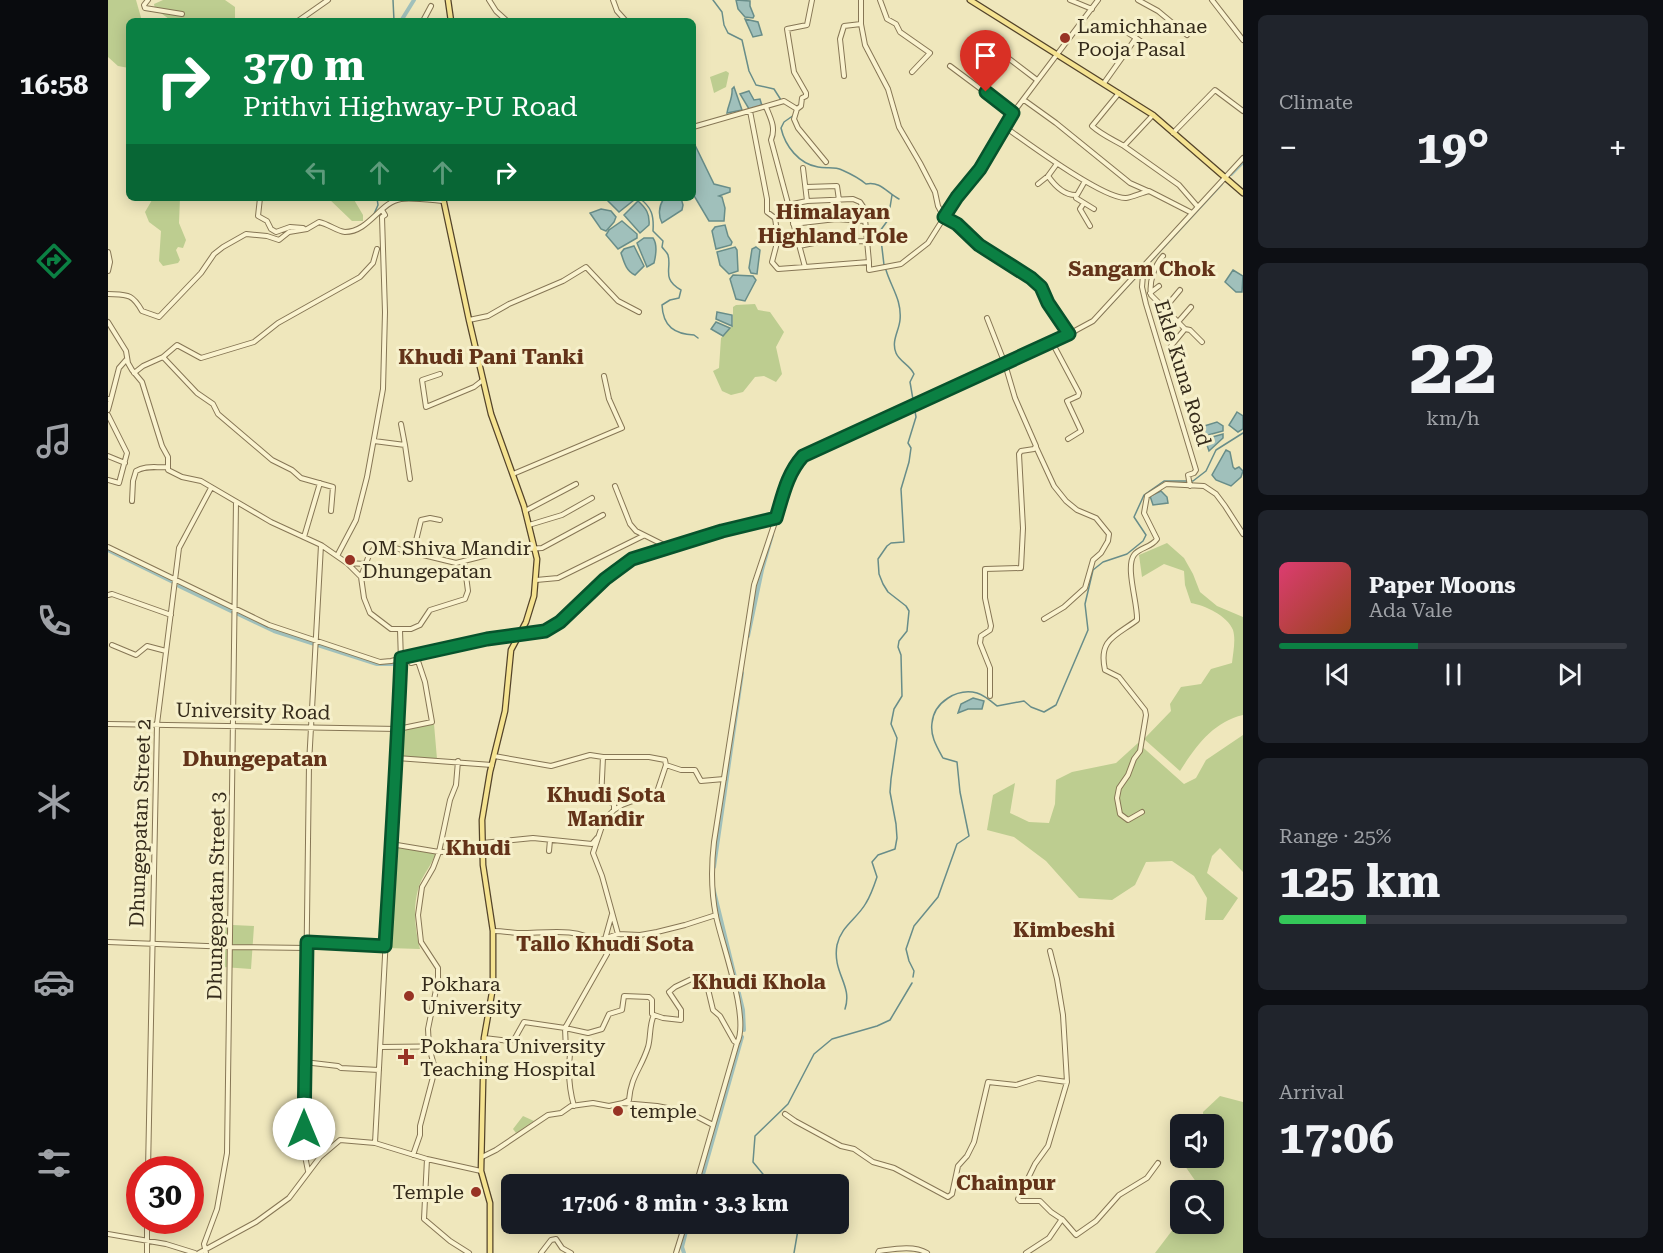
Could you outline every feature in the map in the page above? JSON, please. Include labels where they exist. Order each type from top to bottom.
[{"type":"main road","points":[[448,0],[451,18]]},
{"type":"main road","points":[[970,0],[1153,115],[1243,193]]},
{"type":"main road","points":[[443,201],[491,414],[525,511],[537,559],[534,596],[526,622],[511,650],[505,711],[482,820],[482,851],[493,931],[493,987],[484,1038],[481,1171],[489,1194],[491,1209],[488,1252]]},
{"type":"street","points":[[148,0],[144,5],[145,8],[182,14]]},
{"type":"street","points":[[302,18],[328,0]]},
{"type":"street","points":[[489,0],[504,18]]},
{"type":"street","points":[[613,0],[616,11],[623,18]]},
{"type":"street","points":[[812,0],[807,25],[787,28],[794,72],[807,93],[802,98],[801,106],[797,109],[794,119],[798,128],[826,162]]},
{"type":"street","points":[[861,0],[861,24],[866,45],[888,89],[899,127],[935,192],[938,206],[944,217],[957,224],[979,245],[1031,278],[1041,287],[1048,303],[1069,334]]},
{"type":"street","points":[[880,0],[887,19],[896,24],[900,32],[930,53],[912,72]]},
{"type":"street","points":[[1070,0],[1092,9]]},
{"type":"street","points":[[788,205],[807,201],[853,199],[860,202],[864,208],[869,270],[901,264],[928,243],[957,197],[980,169],[1013,113],[1098,0]]},
{"type":"street","points":[[1138,0],[1158,11],[1187,35]]},
{"type":"street","points":[[1212,0],[1243,40]]},
{"type":"street","points":[[425,18],[431,6]]},
{"type":"street","points":[[844,76],[840,39],[844,26],[861,24]]},
{"type":"street","points":[[1128,33],[1146,45]]},
{"type":"street","points":[[1104,83],[1136,38]]},
{"type":"street","points":[[970,41],[980,46],[987,42],[1037,80]]},
{"type":"street","points":[[950,66],[1013,113]]},
{"type":"street","points":[[1173,133],[1215,90],[1243,111]]},
{"type":"street","points":[[1119,93],[1092,126],[1103,136],[1124,146],[1179,185],[1198,207]]},
{"type":"street","points":[[1023,100],[1056,123],[1130,183],[1192,213]]},
{"type":"street","points":[[696,126],[783,102],[797,109]]},
{"type":"street","points":[[766,107],[773,126],[774,134],[771,141],[805,267]]},
{"type":"street","points":[[750,111],[767,199],[766,212],[775,218],[778,239],[772,262],[778,269],[869,262]]},
{"type":"street","points":[[1124,146],[1153,115]]},
{"type":"street","points":[[1005,127],[1056,165],[1074,172],[1085,181],[1125,198],[1149,192]]},
{"type":"street","points":[[699,1174],[741,1035],[740,1015],[716,915],[711,872],[754,585],[787,479],[803,456],[1005,364],[1093,321],[1243,158]]},
{"type":"street","points":[[1038,184],[1056,165]]},
{"type":"street","points":[[802,168],[807,201]]},
{"type":"street","points":[[1048,176],[1067,195],[1076,195],[1094,209]]},
{"type":"street","points":[[1076,195],[1085,181]]},
{"type":"street","points":[[806,187],[837,186],[839,200]]},
{"type":"street","points":[[260,201],[258,216],[267,221],[271,229],[276,232],[290,227],[307,229]]},
{"type":"street","points":[[108,294],[129,295],[136,300],[142,311],[159,317],[201,273],[214,254],[246,234],[279,240],[290,232],[307,229],[319,222],[339,231],[351,231],[360,228],[397,201]]},
{"type":"street","points":[[1084,202],[1080,209],[1090,226]]},
{"type":"street","points":[[337,556],[356,520],[383,389],[385,352],[382,217],[385,215],[382,210]]},
{"type":"street","points":[[793,224],[836,219],[865,221]]},
{"type":"street","points":[[799,246],[839,241],[868,241]]},
{"type":"street","points":[[133,372],[163,357],[177,345],[201,358],[254,342],[278,323],[360,277],[373,263],[376,249]]},
{"type":"street","points":[[108,252],[110,262],[108,271]]},
{"type":"street","points":[[1163,256],[1157,262],[1151,282],[1152,298],[1202,342]]},
{"type":"street","points":[[469,320],[488,316],[508,304],[563,281],[586,267],[618,301],[639,312]]},
{"type":"street","points":[[1140,271],[1143,277],[1151,282]]},
{"type":"street","name":"Ekle Kuna Road","points":[[1143,277],[1142,287],[1146,304],[1196,470],[1188,475],[1190,486]]},
{"type":"street","points":[[1150,293],[1159,286]]},
{"type":"street","points":[[1165,308],[1180,290]]},
{"type":"street","points":[[1178,322],[1191,306]]},
{"type":"street","points":[[987,318],[1015,398],[1054,486],[1077,510],[1096,518],[1109,534],[1101,554],[1093,560],[1085,588],[1064,607],[1044,619]]},
{"type":"street","points":[[108,322],[126,351],[133,372],[142,382],[162,446],[168,457],[168,467],[172,472],[201,481],[236,502],[321,545],[347,563],[361,577]]},
{"type":"street","points":[[1171,346],[1185,329]]},
{"type":"street","points":[[1054,346],[1079,393],[1078,396],[1066,400],[1081,431],[1068,439]]},
{"type":"street","points":[[163,357],[197,393],[213,404],[218,414],[272,459],[301,478],[333,487],[331,511]]},
{"type":"street","points":[[108,410],[119,368],[127,359]]},
{"type":"street","points":[[440,374],[422,380],[426,407],[474,387],[483,380]]},
{"type":"street","points":[[513,474],[622,428],[609,399],[604,376]]},
{"type":"street","points":[[108,415],[127,453],[119,483],[108,480]]},
{"type":"street","points":[[401,424],[410,479]]},
{"type":"street","points":[[374,441],[405,445]]},
{"type":"street","points":[[990,696],[990,668],[980,643],[981,636],[990,630],[991,626],[985,598],[985,569],[1021,568],[1023,528],[1019,454],[1035,449],[1036,446]]},
{"type":"street","points":[[108,456],[125,463]]},
{"type":"street","points":[[132,501],[136,471],[147,467],[159,469],[168,467]]},
{"type":"street","points":[[304,537],[320,483]]},
{"type":"street","points":[[525,511],[576,484]]},
{"type":"street","points":[[1142,813],[1128,820],[1118,808],[1117,798],[1119,788],[1140,751],[1145,728],[1145,710],[1119,677],[1105,670],[1104,649],[1109,638],[1137,620],[1137,602],[1133,592],[1131,572],[1132,557],[1154,544],[1156,539],[1144,513],[1147,496],[1166,484],[1204,486],[1216,494],[1243,534]]},
{"type":"street","points":[[615,486],[630,524],[636,531],[669,548]]},
{"type":"street","name":"Dhungepatan Street 2","points":[[148,1156],[157,724],[178,548],[212,488]]},
{"type":"street","points":[[529,525],[562,515],[592,498]]},
{"type":"street","name":"Dhungepatan Street 3","points":[[205,1252],[204,1244],[217,1209],[227,1153],[236,502]]},
{"type":"street","points":[[464,561],[468,596],[430,610],[420,625],[411,629],[391,629],[370,613],[364,598],[361,577],[365,564],[378,544],[456,563],[503,551],[542,548],[603,514]]},
{"type":"street","points":[[413,553],[421,520],[430,518],[440,520]]},
{"type":"street","points":[[108,547],[269,625],[315,644],[380,662],[487,639],[518,638],[545,631],[553,627],[621,566],[632,559],[776,518]]},
{"type":"street","points":[[536,580],[558,578],[643,536]]},
{"type":"street","points":[[308,1171],[304,1151],[304,1062],[311,727],[321,545]]},
{"type":"street","points":[[347,563],[365,564]]},
{"type":"street","points":[[108,595],[112,594],[171,615]]},
{"type":"street","points":[[375,1143],[397,758],[400,630]]},
{"type":"street","points":[[112,645],[136,655],[147,646],[166,651]]},
{"type":"street","name":"University Road","points":[[108,723],[398,729],[432,722],[418,661],[411,663],[410,656]]},
{"type":"street","points":[[494,756],[550,766],[590,755],[649,757],[665,760],[668,766],[681,770],[695,770],[701,781],[724,779]]},
{"type":"street","points":[[603,757],[601,800],[622,805]]},
{"type":"street","points":[[397,758],[492,765]]},
{"type":"street","points":[[413,1155],[433,1077],[434,1065],[429,1047],[428,1029],[437,992],[438,968],[421,942],[418,915],[422,887],[439,852],[450,800],[456,785],[458,761]]},
{"type":"street","points":[[618,934],[593,853],[594,849],[604,820],[622,805],[657,792],[668,766]]},
{"type":"street","points":[[614,803],[614,810]]},
{"type":"street","points":[[592,844],[598,838]]},
{"type":"street","points":[[482,843],[520,839],[592,844]]},
{"type":"street","points":[[549,851],[550,840]]},
{"type":"street","points":[[391,844],[439,852],[482,851]]},
{"type":"street","points":[[592,844],[594,849]]},
{"type":"street","points":[[605,939],[612,914]]},
{"type":"street","points":[[595,942],[618,934],[640,935],[685,925],[716,915]]},
{"type":"street","points":[[493,931],[517,933],[563,931],[591,938],[607,954],[565,1028],[566,1051],[570,1054],[570,1085],[574,1106]]},
{"type":"street","points":[[108,942],[307,948]]},
{"type":"street","points":[[307,942],[385,946]]},
{"type":"street","points":[[1050,951],[1058,979],[1063,1015],[1067,1082],[1048,1146],[1035,1164],[1018,1199],[1020,1202],[1040,1201],[1077,1235],[1096,1221],[1119,1195],[1147,1178],[1158,1163]]},
{"type":"street","points":[[654,1015],[681,1020],[681,1010],[669,992],[700,975],[707,984],[713,1010],[720,1016],[737,1043]]},
{"type":"street","points":[[482,1157],[548,1115],[561,1113],[574,1106],[593,1103],[609,1106],[629,1100],[630,1087],[651,1037],[654,1015],[649,997],[624,996],[622,1010],[609,1014],[602,1029],[588,1033],[524,1022],[515,1038],[510,1041],[484,1038]]},
{"type":"street","points":[[381,1047],[484,1044]]},
{"type":"street","points":[[304,1062],[341,1068],[379,1070]]},
{"type":"street","points":[[785,1113],[795,1121],[841,1146],[854,1149],[873,1162],[894,1168],[948,1197],[952,1194],[958,1166],[967,1156],[974,1142],[988,1082],[1016,1084],[1038,1078],[1067,1082]]},
{"type":"street","points":[[623,1103],[688,1112],[713,1125]]},
{"type":"street","points":[[108,1234],[147,1240],[197,1253],[205,1252],[256,1222],[289,1198],[308,1171],[340,1140],[375,1143],[427,1159],[481,1171]]},
{"type":"street","points":[[427,1159],[424,1219],[450,1241],[469,1253]]},
{"type":"street","points":[[1026,1253],[1049,1238],[1062,1219]]},
{"type":"street","points":[[147,1234],[147,1253]]},
{"type":"street","points":[[676,1253],[682,1234]]},
{"type":"street","points":[[541,1253],[551,1240],[556,1239],[562,1248],[571,1253]]},
{"type":"street","points":[[878,1253],[894,1249],[920,1249],[927,1253]]},
{"type":"green space","points":[[108,0],[136,0],[141,18],[126,18],[126,67],[118,66],[108,57]]},
{"type":"green space","points":[[163,0],[225,0],[235,7],[235,18],[168,18],[155,9],[154,4]]},
{"type":"green space","points":[[726,71],[729,73],[726,87],[714,93],[710,77]]},
{"type":"green space","points":[[151,201],[180,201],[179,223],[186,240],[183,248],[178,247],[176,250],[180,260],[178,263],[163,266],[159,261],[161,231],[149,222],[145,212]]},
{"type":"green space","points":[[331,201],[355,201],[363,215],[363,221],[352,221]]},
{"type":"green space","points":[[755,304],[758,310],[770,312],[784,332],[776,347],[782,374],[776,382],[764,376],[755,377],[743,392],[731,395],[722,391],[713,371],[719,368],[721,338],[733,325],[733,307]]},
{"type":"green space","points":[[1167,543],[1184,558],[1200,592],[1217,606],[1243,617],[1243,715],[1223,723],[1206,736],[1180,771],[1144,739],[1171,711],[1170,704],[1181,687],[1201,684],[1211,669],[1232,663],[1234,638],[1233,630],[1226,620],[1209,609],[1191,603],[1185,585],[1184,571],[1164,564],[1142,577],[1139,555]]},
{"type":"green space","points":[[434,724],[437,759],[399,756],[400,730]]},
{"type":"green space","points":[[1243,735],[1243,872],[1220,848],[1212,856],[1207,873],[1238,898],[1223,920],[1205,920],[1207,898],[1194,876],[1172,861],[1146,862],[1135,885],[1112,900],[1079,898],[1046,861],[1014,837],[987,830],[993,795],[1015,783],[1010,813],[1029,822],[1049,823],[1055,804],[1056,780],[1072,772],[1116,763],[1138,743],[1184,784],[1196,778],[1206,760]]},
{"type":"green space","points":[[392,846],[436,853],[422,879],[415,905],[416,932],[420,949],[387,948]]},
{"type":"green space","points":[[211,924],[254,926],[251,969],[209,966]]},
{"type":"green space","points":[[1220,1096],[1243,1102],[1243,1253],[1155,1253],[1170,1233],[1224,1234],[1224,1180],[1195,1180],[1186,1168],[1224,1168],[1224,1114],[1203,1114]]},
{"type":"green space","points":[[523,1116],[534,1121],[516,1133],[513,1129]]},
{"type":"water","points":[[736,0],[750,1],[753,18],[745,17],[738,9]]},
{"type":"water","points":[[745,19],[758,22],[762,35],[753,37]]},
{"type":"water","points":[[734,87],[742,110],[727,113],[732,89]]},
{"type":"water","points":[[749,91],[754,100],[760,99],[762,106],[749,109],[740,94]]},
{"type":"water","points":[[696,147],[714,184],[730,188],[730,192],[719,196],[722,197],[725,208],[724,221],[709,221],[696,199]]},
{"type":"water","points":[[608,201],[633,201],[619,212]]},
{"type":"water","points":[[638,201],[649,218],[649,225],[640,233],[624,215]]},
{"type":"water","points":[[682,201],[682,210],[662,223],[660,208],[662,202]]},
{"type":"water","points":[[601,209],[611,211],[616,217],[606,231],[601,229],[590,213]]},
{"type":"water","points":[[622,221],[637,234],[637,238],[618,249],[606,235]]},
{"type":"water","points":[[725,225],[732,242],[731,245],[716,249],[712,231],[715,227]]},
{"type":"water","points":[[644,238],[653,238],[656,247],[654,263],[647,267],[637,243]]},
{"type":"water","points":[[634,246],[644,266],[635,275],[627,269],[621,253],[624,249]]},
{"type":"water","points":[[735,247],[738,271],[729,274],[720,265],[717,252]]},
{"type":"water","points":[[756,247],[760,250],[757,274],[751,273],[749,268],[752,249]]},
{"type":"water","points":[[1233,270],[1243,276],[1242,292],[1236,292],[1225,282]]},
{"type":"water","points":[[733,275],[753,276],[756,280],[745,301],[736,299],[730,279]]},
{"type":"water","points":[[717,312],[732,315],[732,326],[716,319]]},
{"type":"water","points":[[716,322],[730,328],[723,336],[711,329]]},
{"type":"water","points":[[1237,412],[1243,416],[1243,429],[1238,432],[1229,425]]},
{"type":"water","points":[[1217,422],[1223,426],[1223,431],[1204,436],[1201,427]]},
{"type":"water","points":[[1223,434],[1223,438],[1209,451],[1205,439]]},
{"type":"water","points":[[1226,450],[1230,452],[1233,467],[1235,469],[1239,467],[1243,471],[1241,477],[1231,486],[1216,480],[1212,475]]},
{"type":"water","points":[[1161,491],[1167,497],[1168,503],[1153,505],[1150,496]]},
{"type":"water","points":[[973,698],[984,701],[982,709],[968,709],[958,713],[961,704]]},
{"type":"waterway","points":[[393,0],[394,18]]},
{"type":"waterway","points":[[403,18],[414,0]]},
{"type":"waterway","points":[[713,0],[722,12],[728,33],[742,40],[749,71],[756,85],[774,89],[781,100]]},
{"type":"waterway","points":[[794,115],[784,122],[781,128],[789,147],[799,158],[821,168],[842,170],[866,184],[880,186],[899,199]]},
{"type":"waterway","points":[[1231,174],[1243,162]]},
{"type":"waterway","points":[[1093,322],[1221,184]]},
{"type":"waterway","points":[[884,265],[880,231],[888,220],[892,195]]},
{"type":"waterway","points":[[374,214],[377,201]]},
{"type":"waterway","points":[[643,201],[652,216],[653,231],[663,241],[662,247],[668,254],[669,278],[681,290],[679,298],[662,305],[665,319],[676,331],[698,338]]},
{"type":"waterway","points":[[845,1009],[847,1001],[845,986],[836,955],[839,938],[871,894],[877,877],[872,862],[878,855],[895,849],[897,838],[890,792],[897,738],[891,724],[894,709],[902,696],[901,655],[898,647],[899,641],[907,631],[909,611],[888,592],[883,584],[879,574],[878,559],[891,543],[904,542],[901,489],[909,462],[911,448],[908,443],[916,417],[910,382],[914,374],[897,356],[895,349],[900,313],[898,300],[886,270]]},
{"type":"waterway","points":[[782,502],[793,471],[808,457],[1059,342],[1076,332]]},
{"type":"waterway","points":[[913,977],[914,971],[906,949],[914,926],[938,897],[957,844],[969,836],[960,792],[957,762],[943,758],[933,737],[932,723],[937,709],[948,698],[969,692],[982,695],[997,706],[1024,701],[1031,707],[1044,712],[1056,705],[1088,630],[1085,604],[1093,570],[1103,562],[1127,554],[1143,541],[1146,535],[1134,517],[1144,495],[1164,481],[1193,481],[1206,471],[1216,450],[1243,433]]},
{"type":"waterway","points":[[459,647],[508,638],[540,636],[550,632],[566,620],[620,570],[764,522],[776,521]]},
{"type":"waterway","points":[[748,636],[772,535]]},
{"type":"waterway","points":[[108,550],[173,582]]},
{"type":"waterway","points":[[179,586],[233,612]]},
{"type":"waterway","points":[[236,613],[274,631],[377,664],[392,664],[452,649]]},
{"type":"waterway","points":[[714,867],[742,673]]},
{"type":"waterway","points":[[713,887],[743,1010],[744,1030]]},
{"type":"waterway","points":[[763,1174],[753,1162],[755,1136],[788,1104],[814,1054],[832,1039],[890,1020],[912,983]]},
{"type":"waterway","points":[[703,1174],[742,1037]]},
{"type":"waterway","points":[[684,1253],[682,1247],[685,1234]]},
{"type":"waterway","points":[[794,1253],[797,1234]]},
{"type":"place","name":"Lamichhanae Pooja Pasal","points":[[1065,38]]},
{"type":"place","name":"OM Shiva Mandir Dhungepatan","points":[[350,560]]},
{"type":"place","name":"Pokhara University","points":[[409,996]]},
{"type":"place","name":"Pokhara University Teaching Hospital","points":[[406,1057]]},
{"type":"place","name":"temple","points":[[618,1111]]},
{"type":"place","name":"Temple","points":[[476,1192]]},
{"type":"district","name":"Himalayan Highland Tole","points":[[833,224]]},
{"type":"district","name":"Sangam Chok","points":[[1142,269]]},
{"type":"district","name":"Khudi Pani Tanki","points":[[491,357]]},
{"type":"district","name":"Dhungepatan","points":[[255,759]]},
{"type":"district","name":"Khudi Sota Mandir","points":[[606,807]]},
{"type":"district","name":"Khudi","points":[[478,848]]},
{"type":"district","name":"Kimbeshi","points":[[1064,930]]},
{"type":"district","name":"Tallo Khudi Sota","points":[[605,944]]},
{"type":"district","name":"Khudi Khola","points":[[759,982]]},
{"type":"district","name":"Chainpur","points":[[1006,1183]]},
{"type":"route","points":[[304,1129],[307,942],[385,946],[401,658],[487,639],[545,631],[560,622],[605,579],[632,559],[722,531],[776,518],[787,479],[803,456],[1069,334],[1048,303],[1041,287],[1031,278],[1002,262],[979,245],[957,224],[944,217],[992,151],[1013,113],[986,92]]}]
